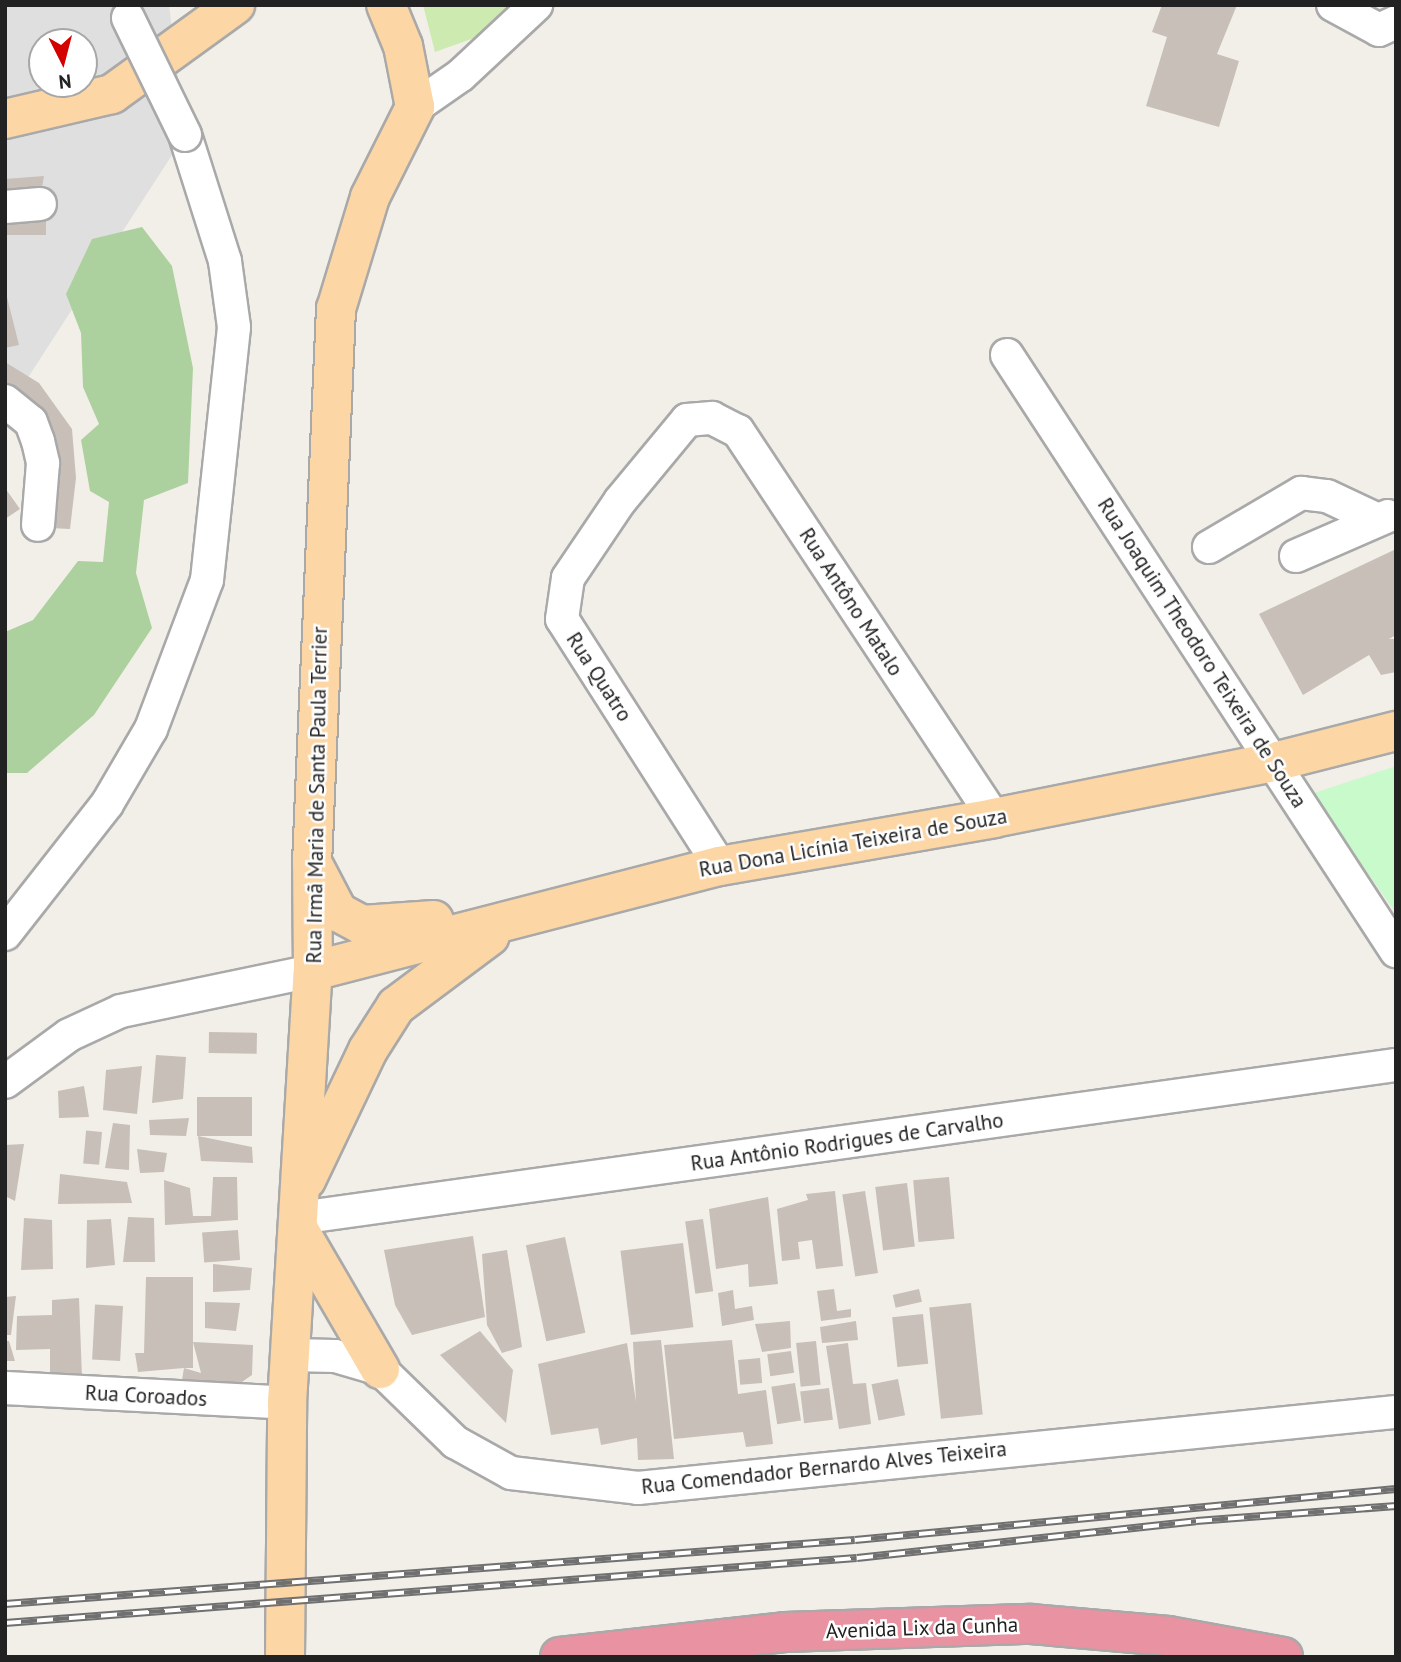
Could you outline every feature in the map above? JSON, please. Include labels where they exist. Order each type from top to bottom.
[{"type":"highway","name":"Avenida Lix da Cunha","points":[[560,1657],[785,1632],[1031,1624],[1168,1636],[1283,1657]]},
{"type":"main road","points":[[5,119],[112,94],[235,5]]},
{"type":"main road","points":[[387,5],[403,46],[415,107]]},
{"type":"main road","name":"Rua Irmã Maria de Santa Paula Terrier","points":[[285,1657],[287,1403],[313,971],[312,863],[336,309],[370,197],[415,107]]},
{"type":"main road","name":"Rua Dona Licínia Teixeira de Souza","points":[[313,971],[720,866],[994,818],[1274,762],[1396,731]]},
{"type":"main road","points":[[312,863],[338,912],[362,925],[534,914]]},
{"type":"main road","points":[[380,1369],[299,1213],[368,1050],[397,1006],[474,945],[534,914]]},
{"type":"street","name":"Rua Irmã Maria de Santa Paula Terrier","points":[[415,107],[461,75],[536,5]]},
{"type":"street","points":[[1333,5],[1379,30],[1396,22]]},
{"type":"street","points":[[5,934],[107,804],[151,729],[207,580],[234,327],[225,261],[185,135],[125,12]]},
{"type":"street","points":[[5,207],[40,204]]},
{"type":"street","name":"Rua Joaquim Theodoro Teixeira de Souza","points":[[1007,355],[1396,951]]},
{"type":"street","points":[[5,401],[31,422],[38,441],[43,463],[37,525]]},
{"type":"street","name":"Rua Antôno Matalo","points":[[687,420],[712,418],[738,431],[994,818]]},
{"type":"street","name":"Rua Quatro","points":[[687,420],[620,501],[568,578],[562,619],[720,866]]},
{"type":"street","points":[[1209,547],[1301,493],[1327,496],[1386,519]]},
{"type":"street","points":[[1296,556],[1386,519]]},
{"type":"street","points":[[5,1082],[69,1035],[121,1011],[313,971]]},
{"type":"street","name":"Rua Antônio Rodrigues de Carvalho","points":[[299,1213],[1396,1065]]},
{"type":"street","name":"Rua Comendador Bernardo Alves Teixeira","points":[[291,1355],[320,1354],[380,1369],[484,1463],[572,1484],[638,1488],[1396,1412]]},
{"type":"street","name":"Rua Coroados","points":[[5,1388],[287,1403]]},
{"type":"shaded area","points":[[5,5],[169,5],[185,135],[5,413]]},
{"type":"green space","points":[[423,5],[510,5],[474,38],[435,52]]},
{"type":"green space","points":[[142,227],[172,266],[193,368],[188,483],[144,500],[136,573],[152,628],[94,715],[27,773],[5,773],[5,632],[33,620],[78,561],[103,562],[109,502],[90,491],[81,440],[99,424],[83,387],[81,333],[66,294],[92,239]]},
{"type":"green space","points":[[1396,766],[1396,913],[1311,794]]},
{"type":"building","points":[[1162,5],[1237,5],[1217,54],[1239,61],[1219,127],[1146,106],[1167,37],[1152,32]]},
{"type":"building","points":[[44,176],[41,193],[5,196],[5,179]]},
{"type":"building","points":[[5,213],[46,213],[46,235],[5,235]]},
{"type":"building","points":[[5,289],[19,345],[5,348]]},
{"type":"building","points":[[5,362],[39,383],[72,429],[76,478],[70,529],[49,528],[56,452],[48,421],[21,393],[5,386]]},
{"type":"building","points":[[5,488],[20,509],[5,519]]},
{"type":"building","points":[[1396,549],[1396,635],[1389,639],[1396,639],[1396,672],[1381,675],[1369,655],[1303,695],[1259,614]]},
{"type":"building","points":[[209,1032],[257,1033],[257,1054],[209,1053]]},
{"type":"building","points":[[156,1055],[186,1057],[183,1099],[152,1103]]},
{"type":"building","points":[[142,1066],[137,1114],[103,1110],[106,1070]]},
{"type":"building","points":[[84,1086],[89,1117],[59,1118],[58,1091]]},
{"type":"building","points":[[197,1097],[252,1097],[252,1136],[197,1136]]},
{"type":"building","points":[[189,1118],[186,1136],[150,1135],[149,1120]]},
{"type":"building","points":[[113,1123],[130,1125],[129,1170],[105,1168]]},
{"type":"building","points":[[86,1131],[102,1132],[99,1165],[83,1163]]},
{"type":"building","points":[[198,1136],[252,1147],[253,1163],[201,1161]]},
{"type":"building","points":[[24,1144],[15,1201],[5,1196],[5,1145]]},
{"type":"building","points":[[137,1149],[167,1153],[164,1172],[140,1173]]},
{"type":"building","points":[[60,1174],[127,1182],[132,1203],[58,1204]]},
{"type":"building","points":[[213,1177],[237,1177],[238,1220],[165,1225],[164,1180],[190,1188],[193,1216],[211,1216]]},
{"type":"building","points":[[949,1177],[954,1239],[919,1242],[913,1180]]},
{"type":"building","points":[[907,1183],[915,1247],[883,1250],[875,1187]]},
{"type":"building","points":[[835,1191],[843,1266],[816,1269],[812,1240],[798,1242],[800,1259],[782,1261],[777,1209],[808,1200],[806,1194]]},
{"type":"building","points":[[865,1191],[878,1273],[855,1277],[842,1195]]},
{"type":"building","points":[[768,1197],[778,1284],[749,1287],[748,1264],[716,1269],[709,1209]]},
{"type":"building","points":[[128,1217],[154,1218],[155,1262],[123,1262]]},
{"type":"building","points":[[24,1218],[52,1220],[53,1269],[21,1270]]},
{"type":"building","points":[[111,1219],[115,1265],[86,1268],[87,1220]]},
{"type":"building","points":[[703,1219],[713,1291],[695,1294],[685,1222]]},
{"type":"building","points":[[238,1230],[240,1260],[204,1262],[202,1233]]},
{"type":"building","points":[[473,1236],[485,1317],[412,1335],[395,1305],[384,1250]]},
{"type":"building","points":[[565,1237],[585,1333],[546,1341],[526,1245]]},
{"type":"building","points":[[683,1243],[693,1327],[631,1335],[620,1251]]},
{"type":"building","points":[[507,1250],[522,1347],[502,1353],[487,1325],[482,1254]]},
{"type":"building","points":[[213,1264],[252,1268],[250,1290],[213,1292]]},
{"type":"building","points":[[146,1277],[193,1277],[193,1368],[138,1372],[135,1353],[144,1353]]},
{"type":"building","points":[[834,1289],[837,1311],[851,1309],[851,1317],[821,1321],[817,1291]]},
{"type":"building","points":[[919,1289],[922,1302],[896,1308],[893,1295]]},
{"type":"building","points":[[733,1290],[735,1309],[752,1306],[754,1320],[722,1326],[718,1293]]},
{"type":"building","points":[[16,1296],[11,1335],[5,1335],[5,1297]]},
{"type":"building","points":[[79,1298],[82,1377],[50,1375],[50,1349],[16,1350],[17,1316],[52,1315],[52,1300]]},
{"type":"building","points":[[205,1302],[240,1303],[236,1331],[205,1328]]},
{"type":"building","points":[[971,1303],[983,1414],[941,1419],[929,1307]]},
{"type":"building","points":[[95,1305],[123,1306],[120,1361],[92,1359]]},
{"type":"building","points":[[923,1314],[928,1364],[897,1367],[892,1317]]},
{"type":"building","points":[[790,1321],[791,1348],[762,1352],[755,1324]]},
{"type":"building","points":[[856,1321],[858,1340],[822,1343],[820,1327]]},
{"type":"building","points":[[480,1331],[513,1370],[506,1423],[440,1355]]},
{"type":"building","points":[[661,1340],[674,1459],[638,1460],[637,1438],[601,1445],[598,1428],[551,1435],[538,1364],[627,1343],[636,1402],[633,1342]]},
{"type":"building","points":[[732,1340],[738,1394],[766,1390],[773,1444],[746,1447],[743,1432],[674,1439],[664,1345]]},
{"type":"building","points":[[5,1341],[9,1341],[15,1361],[5,1361]]},
{"type":"building","points":[[816,1341],[821,1385],[801,1387],[796,1343]]},
{"type":"building","points":[[193,1342],[253,1345],[252,1375],[239,1384],[182,1380],[184,1368],[201,1373]]},
{"type":"building","points":[[848,1343],[853,1384],[866,1383],[871,1424],[839,1429],[826,1346]]},
{"type":"building","points":[[791,1351],[794,1373],[770,1376],[767,1354]]},
{"type":"building","points":[[760,1358],[762,1383],[740,1385],[738,1360]]},
{"type":"building","points":[[898,1379],[905,1415],[879,1420],[871,1384]]},
{"type":"building","points":[[795,1383],[801,1421],[777,1424],[771,1387]]},
{"type":"building","points":[[829,1388],[833,1420],[804,1423],[800,1392]]},
{"type":"railway","points":[[5,1604],[855,1540],[1396,1489]]},
{"type":"railway","points":[[5,1623],[857,1558],[1196,1521],[1396,1506]]}]
